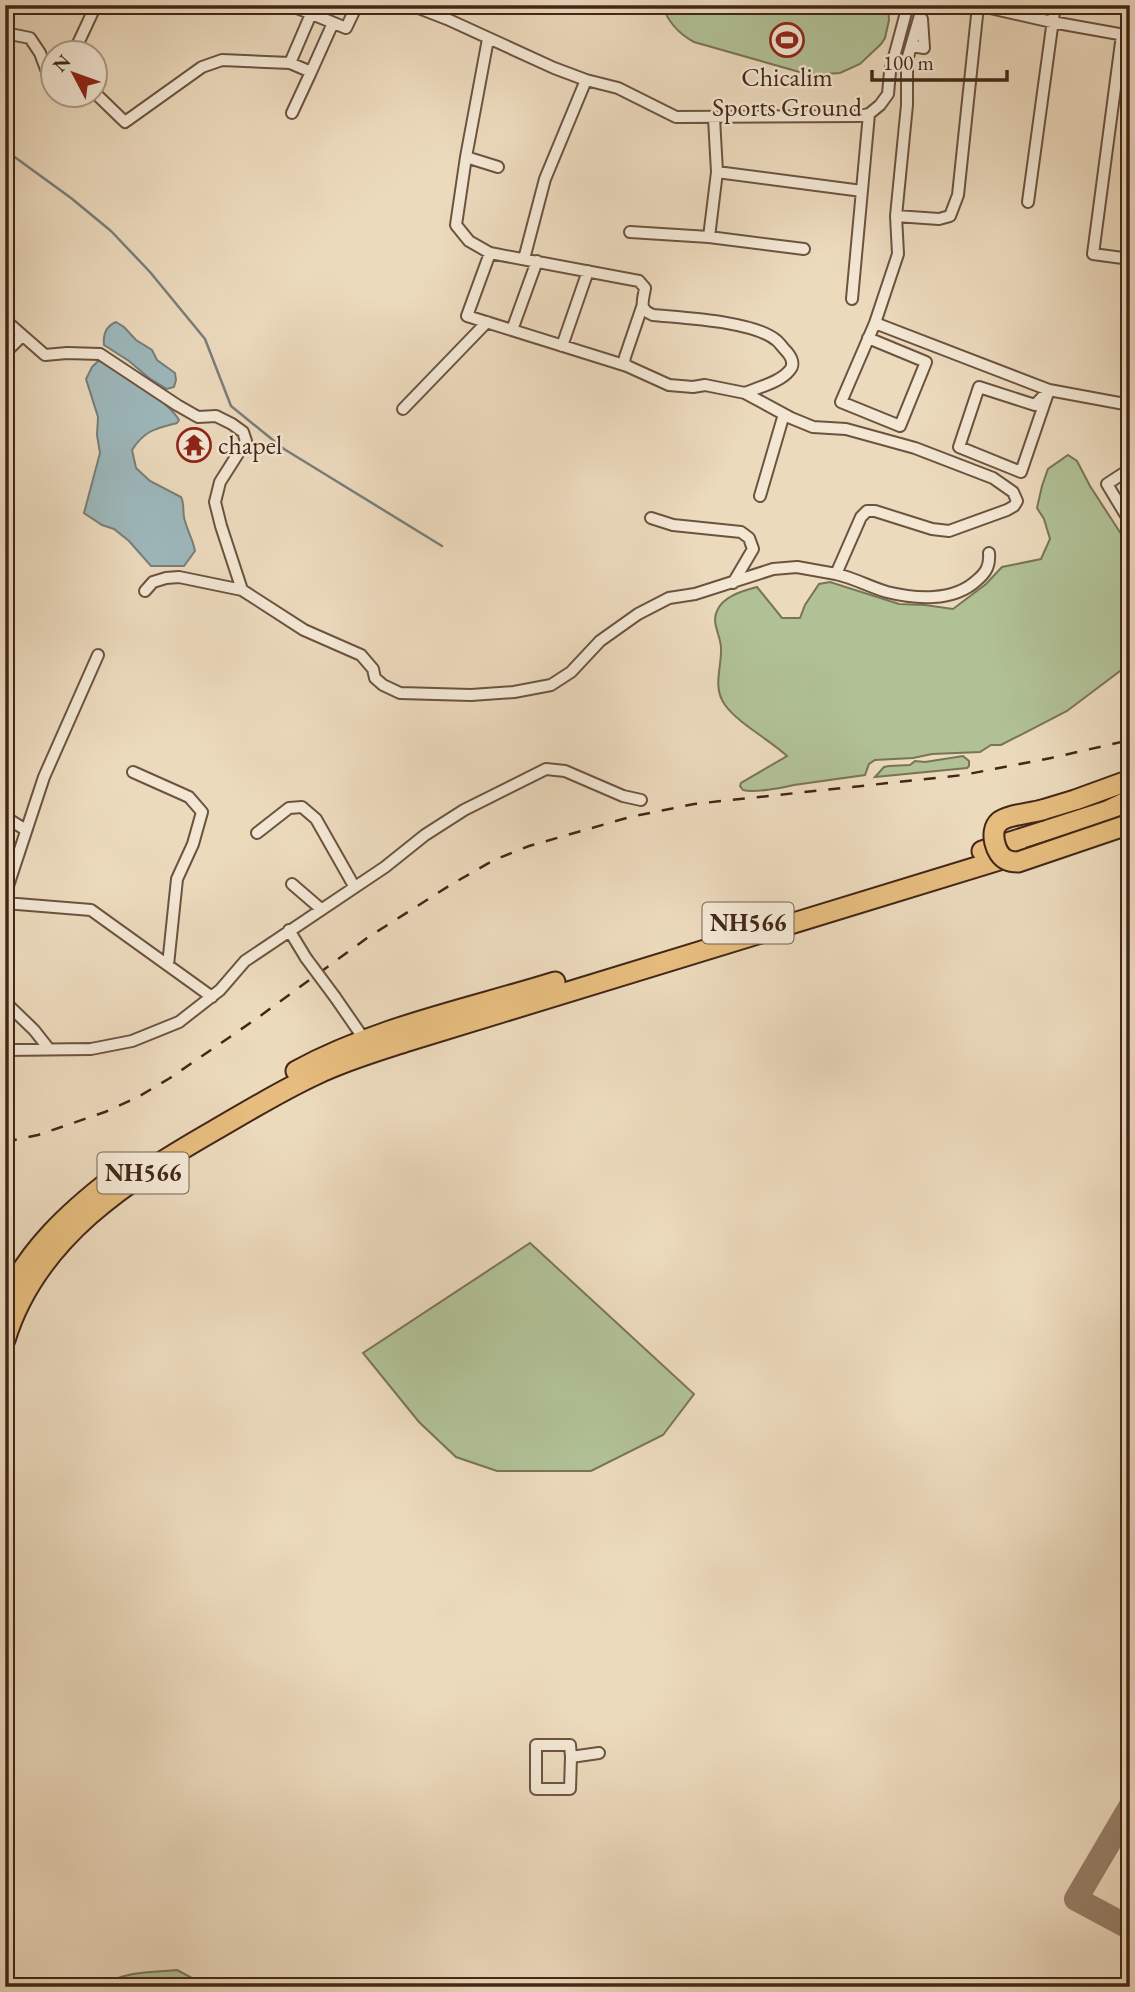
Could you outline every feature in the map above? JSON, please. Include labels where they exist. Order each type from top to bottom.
[{"type":"highway","points":[[1130,780],[1075,800],[1004,819],[997,824],[993,835],[1002,857],[1010,862],[1018,862],[1130,824]]},
{"type":"highway","name":"NH566","points":[[5,1340],[38,1270],[69,1234],[106,1200],[159,1162],[279,1094],[353,1059],[372,1045],[960,859],[1107,811],[1130,800]]},
{"type":"highway","name":"NH566","points":[[5,1301],[19,1275],[45,1239],[116,1176],[201,1123],[326,1054],[372,1045],[1079,836],[1130,817]]},
{"type":"street","points":[[81,38],[96,5]]},
{"type":"street","points":[[290,5],[346,28],[357,5]]},
{"type":"street","points":[[411,5],[554,68],[618,88],[676,117],[714,118],[869,114],[888,94],[890,72],[908,5]]},
{"type":"street","points":[[896,216],[939,219],[950,216],[958,195],[977,5],[1126,35],[1093,254],[1130,259]]},
{"type":"street","points":[[1028,202],[1055,5]]},
{"type":"street","points":[[868,338],[926,362],[900,426],[841,402],[868,338],[875,323],[898,254],[896,216],[907,105],[907,60],[911,46],[925,47],[922,8]]},
{"type":"street","points":[[290,63],[311,14]]},
{"type":"street","points":[[292,113],[333,23]]},
{"type":"street","points":[[5,33],[30,38],[38,50]]},
{"type":"street","points":[[488,38],[456,225],[469,241],[490,253],[639,281],[645,288],[642,307],[625,357],[627,366]]},
{"type":"street","points":[[108,106],[125,122],[202,67],[222,61],[290,63],[311,72]]},
{"type":"street","points":[[524,259],[545,179],[586,80]]},
{"type":"street","points":[[852,299],[869,114]]},
{"type":"street","points":[[709,237],[717,172],[714,118]]},
{"type":"street","points":[[466,157],[498,167]]},
{"type":"street","points":[[717,172],[862,191]]},
{"type":"street","points":[[630,232],[709,237],[804,249]]},
{"type":"street","points":[[490,253],[467,316],[627,366],[669,385],[705,385],[745,393],[813,426],[846,429],[880,437],[993,478],[1013,492],[1017,501],[1007,510],[949,531],[867,511],[860,517],[836,574]]},
{"type":"street","points":[[512,330],[537,261]]},
{"type":"street","points":[[562,346],[588,271]]},
{"type":"street","points":[[642,307],[645,312],[653,315],[725,322],[775,340],[792,357],[791,370],[782,377],[745,393]]},
{"type":"street","points":[[5,320],[46,355],[100,354],[187,411],[198,416],[216,416],[243,432],[246,441],[220,482],[215,502],[220,526],[242,590]]},
{"type":"street","points":[[403,409],[487,323]]},
{"type":"street","points":[[875,323],[1049,390],[1126,405],[1130,415]]},
{"type":"street","points":[[5,353],[22,336]]},
{"type":"street","points":[[979,387],[1035,405],[1049,390],[1021,472],[959,447],[979,387]]},
{"type":"street","points":[[760,496],[784,414]]},
{"type":"street","points":[[1130,469],[1107,484],[1130,522]]},
{"type":"street","points":[[651,518],[673,525],[741,532],[749,538],[753,549],[733,583]]},
{"type":"street","points":[[145,591],[153,582],[178,577],[242,590],[304,630],[361,655],[373,669],[375,678],[400,693],[471,695],[514,692],[551,685],[571,672],[600,641],[638,614],[669,598],[695,594],[773,569],[797,567],[836,574],[886,592],[911,597],[948,595],[970,587],[981,578],[990,563],[989,553]]},
{"type":"street","points":[[5,895],[44,777],[98,655]]},
{"type":"street","points":[[5,1050],[92,1049],[132,1041],[179,1022],[220,990],[245,961],[385,867],[425,835],[464,810],[547,769],[565,771],[623,796],[641,800]]},
{"type":"street","points":[[133,772],[189,797],[202,812],[193,844],[177,879],[168,965]]},
{"type":"street","points":[[257,833],[289,808],[302,807],[316,819],[354,886]]},
{"type":"street","points":[[5,817],[26,830]]},
{"type":"street","points":[[292,884],[321,909]]},
{"type":"street","points":[[5,903],[91,910],[212,997]]},
{"type":"street","points":[[289,930],[306,958],[372,1045]]},
{"type":"street","points":[[5,1002],[49,1049]]},
{"type":"street","points":[[536,1745],[570,1745],[571,1758],[570,1789],[536,1789],[536,1745]]},
{"type":"street","points":[[571,1758],[599,1754]]},
{"type":"green space","name":"Chicalim Sports Ground","points":[[662,5],[888,5],[889,20],[885,38],[860,64],[840,73],[810,75],[694,42],[675,27]]},
{"type":"green space","points":[[1068,455],[1077,461],[1130,551],[1130,656],[1120,671],[1067,711],[1001,745],[991,745],[980,752],[875,760],[869,764],[865,775],[768,790],[743,790],[741,783],[787,756],[738,719],[721,698],[718,684],[721,643],[715,616],[724,601],[757,587],[782,618],[800,618],[819,584],[830,582],[899,604],[953,609],[986,584],[1002,567],[1041,559],[1050,539],[1044,519],[1037,508],[1042,486],[1048,469]]},
{"type":"green space","points":[[963,756],[969,761],[967,768],[875,777],[884,767]]},
{"type":"green space","points":[[530,1243],[694,1394],[663,1435],[591,1471],[497,1471],[456,1457],[419,1422],[363,1353]]},
{"type":"green space","points":[[177,1970],[194,1979],[199,1987],[105,1987],[128,1975]]},
{"type":"water","points":[[116,322],[152,350],[157,360],[175,373],[174,387],[167,389],[104,345],[106,331]]},
{"type":"water","points":[[98,361],[117,369],[142,386],[165,404],[179,420],[146,434],[132,450],[136,468],[150,481],[181,497],[184,518],[195,551],[184,566],[151,566],[129,541],[114,529],[102,525],[84,513],[100,453],[98,417],[86,379]]},
{"type":"waterway","points":[[5,150],[111,231],[150,272],[205,339],[231,406],[284,449],[442,546]]},
{"type":"taxiway","points":[[1130,1807],[1076,1899],[1130,1928]]},
{"type":"railway","points":[[5,1142],[38,1135],[105,1112],[138,1097],[256,1019],[367,938],[494,860],[529,846],[630,817],[694,804],[963,775],[1130,740]]},
{"type":"place","name":"Chicalim Sports Ground","points":[[787,40]]},
{"type":"place","name":"chapel","points":[[194,445]]}]
